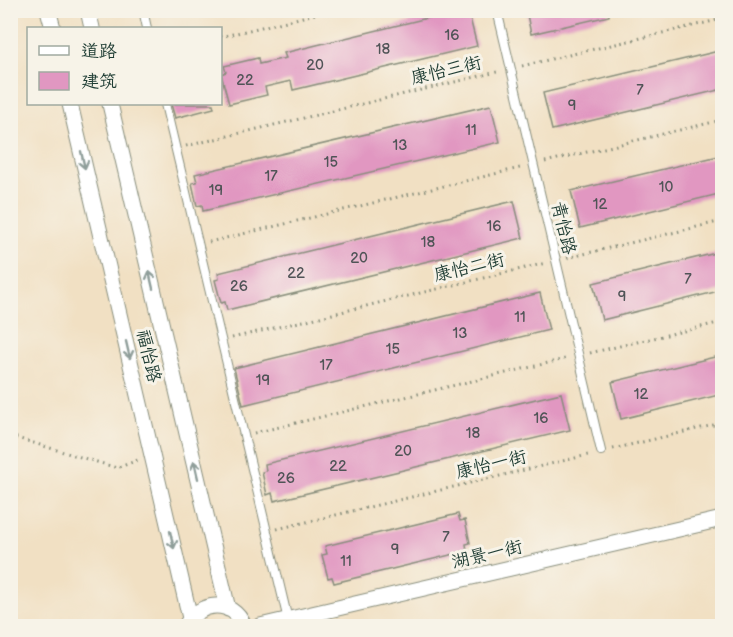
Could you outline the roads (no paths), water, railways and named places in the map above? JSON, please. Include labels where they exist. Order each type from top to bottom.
[{"type":"street","points":[[48,10],[52,27]]},
{"type":"street","points":[[88,10],[92,27]]},
{"type":"street","name":"福怡路","points":[[70,105],[152,455],[188,622]]},
{"type":"street","name":"福怡路","points":[[110,105],[228,609]]},
{"type":"street","name":"湖景一街","points":[[261,627],[723,519]]},
{"type":"street","points":[[188,622],[204,608],[220,606],[236,614],[244,627]]},
{"type":"lane","points":[[143,10],[147,27]]},
{"type":"lane","name":"青怡路","points":[[497,10],[601,452]]},
{"type":"lane","points":[[165,105],[288,620]]}]
